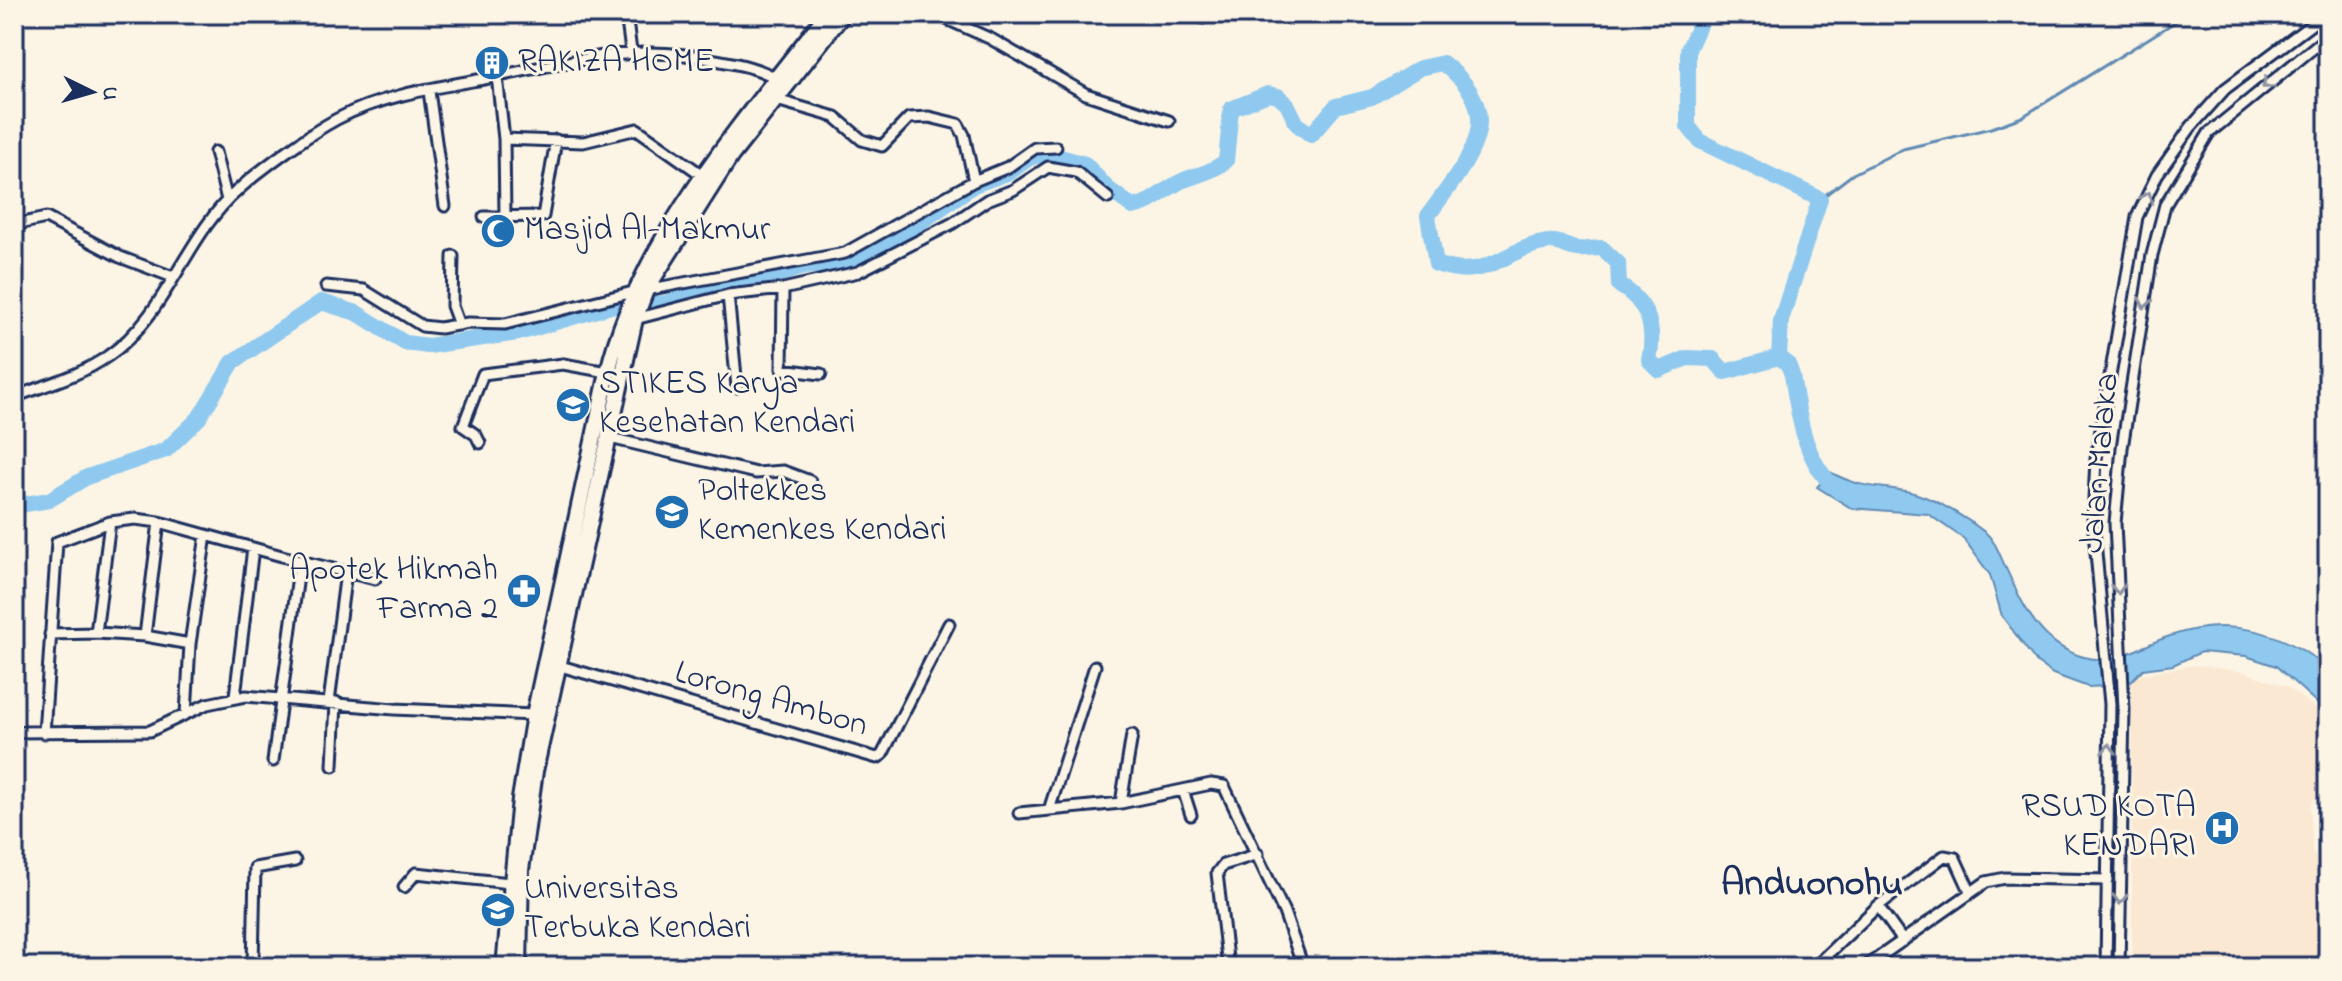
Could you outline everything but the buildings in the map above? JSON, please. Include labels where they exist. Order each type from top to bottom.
[{"type":"highway","points":[[504,967],[510,883],[525,799],[557,665],[608,372],[639,294],[705,177],[781,80],[827,14]]},
{"type":"highway","points":[[655,264],[773,99],[781,80],[843,14]]},
{"type":"highway","points":[[519,967],[525,799],[534,715],[586,502],[606,437],[629,317]]},
{"type":"street","points":[[626,14],[631,51]]},
{"type":"street","points":[[935,14],[991,39],[1086,94],[1169,121]]},
{"type":"street","points":[[2319,16],[2328,29]]},
{"type":"street","name":"Jalan Malaka","points":[[2106,967],[2110,704],[2098,605],[2093,520],[2096,459],[2137,217],[2157,175],[2191,127],[2225,89],[2319,16]]},
{"type":"street","name":"Jalan Malaka","points":[[2119,967],[2124,709],[2115,523],[2122,448],[2152,255],[2165,205],[2209,133],[2328,36]]},
{"type":"street","points":[[14,397],[79,372],[110,356],[138,329],[210,219],[227,200],[337,119],[385,101],[566,60],[631,51],[703,57],[755,68],[781,80]]},
{"type":"street","points":[[497,76],[504,139],[505,217]]},
{"type":"street","points":[[429,91],[445,206]]},
{"type":"street","points":[[773,99],[835,117],[871,145],[882,146],[891,140],[909,118],[929,117],[958,124],[964,135],[974,181]]},
{"type":"street","points":[[504,139],[592,141],[637,129],[705,177]]},
{"type":"street","points":[[484,217],[543,216],[556,140]]},
{"type":"street","points":[[326,286],[364,290],[422,326],[440,328],[505,324],[845,253],[974,181],[1008,167],[1035,148],[1056,147]]},
{"type":"street","points":[[215,152],[227,200]]},
{"type":"street","points":[[629,317],[728,295],[783,289],[858,272],[953,223],[987,200],[1013,190],[1048,167],[1076,172],[1108,198]]},
{"type":"street","points":[[14,225],[46,218],[120,257],[173,277]]},
{"type":"street","points":[[453,256],[452,306],[459,325]]},
{"type":"street","points":[[783,289],[782,369],[821,374]]},
{"type":"street","points":[[728,295],[737,387]]},
{"type":"street","points":[[480,443],[476,435],[463,426],[483,374],[563,364],[608,372]]},
{"type":"street","points":[[606,437],[756,473],[783,471],[810,481]]},
{"type":"street","points":[[44,733],[57,542],[110,522],[135,519],[159,522],[375,579]]},
{"type":"street","points":[[96,633],[110,522]]},
{"type":"street","points":[[145,636],[159,522]]},
{"type":"street","points":[[186,714],[190,644],[206,535]]},
{"type":"street","points":[[235,696],[253,548]]},
{"type":"street","points":[[273,761],[300,561]]},
{"type":"street","points":[[333,766],[333,702],[346,572]]},
{"type":"street","name":"Lorong Ambon","points":[[557,665],[877,758],[882,755],[949,624]]},
{"type":"street","points":[[50,634],[145,636],[190,644]]},
{"type":"street","points":[[1050,807],[1095,666]]},
{"type":"street","points":[[14,732],[138,733],[235,696],[394,709],[534,715]]},
{"type":"street","points":[[1121,803],[1132,735]]},
{"type":"street","points":[[1019,813],[1050,807],[1121,803],[1216,784],[1227,788],[1258,854],[1303,967]]},
{"type":"street","points":[[1183,790],[1191,815]]},
{"type":"street","points":[[2108,831],[2121,831]]},
{"type":"street","points":[[1228,967],[1217,873],[1223,865],[1258,854]]},
{"type":"street","points":[[1814,967],[1878,906],[1944,856],[1955,858],[1970,891]]},
{"type":"street","points":[[253,967],[255,868],[260,864],[295,861]]},
{"type":"street","points":[[404,887],[416,873],[510,883]]},
{"type":"street","points":[[1865,967],[1970,891],[2005,878],[2108,880]]},
{"type":"street","points":[[1878,906],[1903,941]]},
{"type":"shaded area","name":"RSUD KOTA KENDARI","points":[[2195,665],[2245,672],[2288,687],[2326,717],[2328,760],[2316,798],[2310,805],[2313,852],[2328,879],[2328,967],[2132,967],[2132,676]]},
{"type":"water","points":[[1830,472],[1865,485],[1926,497],[1986,533],[2034,621],[2055,643],[2068,651],[2084,657],[2107,659],[2191,630],[2233,627],[2254,630],[2292,645],[2328,669],[2328,713],[2276,666],[2246,656],[2201,652],[2173,665],[2143,669],[2127,685],[2088,687],[2053,674],[2037,663],[2002,616],[1990,575],[1964,539],[1928,514],[1851,508],[1817,487]]},
{"type":"waterway","points":[[1704,14],[1688,50],[1688,126],[1700,141],[1820,199],[1781,320],[1779,357],[1788,364],[1792,375],[1801,423],[1811,454],[1818,468],[1840,492]]},
{"type":"waterway","points":[[1820,199],[1853,174],[1903,149],[1991,128],[2022,117],[2188,14]]},
{"type":"waterway","points":[[14,506],[49,500],[87,477],[166,450],[199,418],[233,362],[321,302],[357,313],[405,343],[428,346],[518,333],[614,305],[666,303],[728,281],[781,274],[803,267],[850,263],[893,242],[974,185],[1010,172],[1029,158],[1046,153],[1085,164],[1107,188],[1133,207],[1226,161],[1231,109],[1268,94],[1278,96],[1287,104],[1297,124],[1311,135],[1336,106],[1372,97],[1420,68],[1443,63],[1464,83],[1476,102],[1479,121],[1468,158],[1428,216],[1436,264],[1470,270],[1548,242],[1577,249],[1602,248],[1618,263],[1619,285],[1637,299],[1648,316],[1651,337],[1649,360],[1659,370],[1687,358],[1713,359],[1725,372],[1779,357]]},
{"type":"place","name":"RAKIZA HOME","points":[[492,63]]},
{"type":"place","name":"Masjid Al-Makmur","points":[[498,231]]},
{"type":"place","name":"STIKES Karya Kesehatan Kendari","points":[[573,405]]},
{"type":"place","name":"Poltekkes Kemenkes Kendari","points":[[672,512]]},
{"type":"place","name":"Apotek Hikmah Farma 2","points":[[524,591]]},
{"type":"place","name":"RSUD KOTA KENDARI","points":[[2222,828]]},
{"type":"place","name":"Universitas Terbuka Kendari","points":[[498,910]]},
{"type":"district","name":"Anduonohu","points":[[1812,885]]}]
